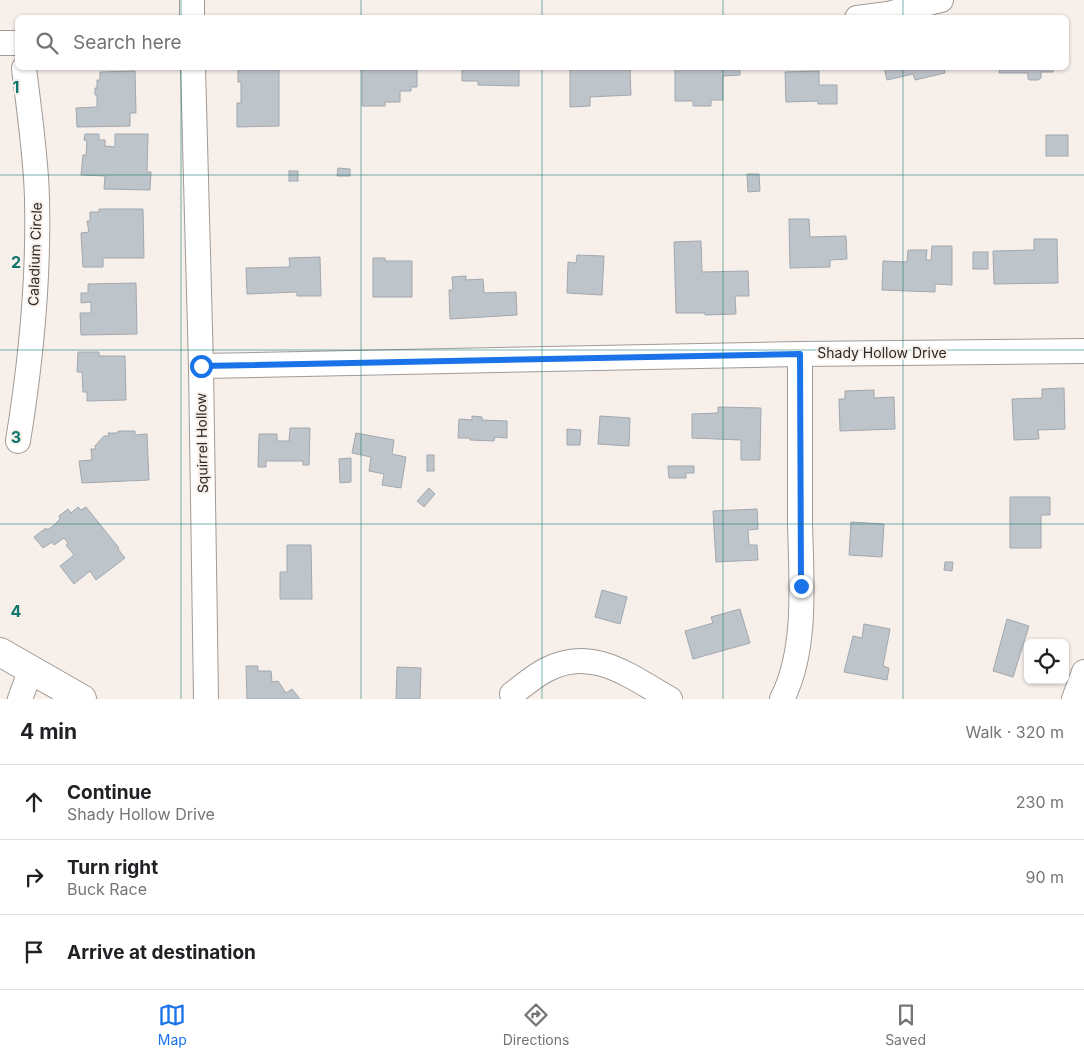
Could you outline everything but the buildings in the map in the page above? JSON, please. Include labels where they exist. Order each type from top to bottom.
[{"type":"main road","points":[[0,652],[82,699]]},
{"type":"street","points":[[192,0],[192,15]]},
{"type":"street","points":[[880,15],[941,0]]},
{"type":"street","points":[[0,43],[15,43]]},
{"type":"street","name":"Caladium Circle","points":[[18,441],[27,382],[35,295],[37,200],[34,147],[24,70]]},
{"type":"street","name":"Squirrel Hollow","points":[[193,70],[201,366],[206,699]]},
{"type":"street","name":"Shady Hollow Drive","points":[[201,366],[800,354],[1084,351]]},
{"type":"street","points":[[782,699],[793,667],[799,638],[801,586],[800,354]]},
{"type":"street","points":[[512,694],[546,670],[564,662],[579,660],[613,667],[670,699]]},
{"type":"street","points":[[20,699],[31,669]]},
{"type":"street","points":[[1074,699],[1084,672]]},
{"type":"route","points":[[201,366],[800,354],[801,586]]}]
